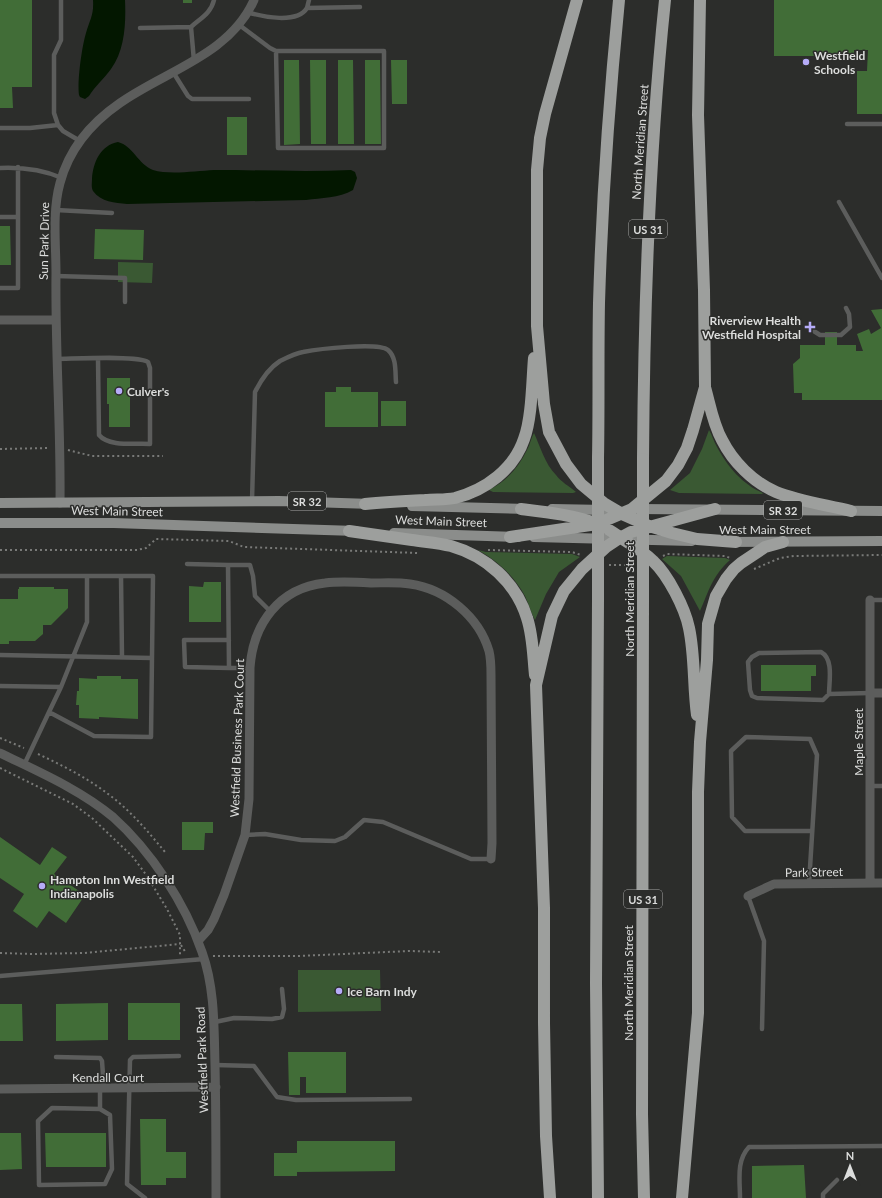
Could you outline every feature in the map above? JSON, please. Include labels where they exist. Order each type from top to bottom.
[{"type":"highway","points":[[364,504],[454,498],[472,493],[504,472],[520,448],[527,427],[537,326],[538,170],[540,138],[552,85],[577,0]]},
{"type":"highway","points":[[598,1198],[596,975],[599,304],[604,193],[612,73],[620,0]]},
{"type":"highway","name":"North Meridian Street","points":[[644,1198],[642,1114],[644,353],[648,233],[654,127],[665,0]]},
{"type":"highway","points":[[700,0],[698,115],[704,290],[705,386],[715,425],[728,451],[738,464],[758,482],[775,492],[787,496],[851,511]]},
{"type":"highway","points":[[537,326],[544,404],[549,432],[566,464],[581,484],[649,526],[697,539],[736,542]]},
{"type":"highway","points":[[510,537],[597,524],[623,511],[663,484],[678,465],[687,448],[694,430],[705,386]]},
{"type":"highway","points":[[521,509],[561,514],[597,524],[654,562],[674,592],[683,609],[689,627],[700,742]]},
{"type":"highway","points":[[536,685],[552,616],[569,583],[592,560],[635,531],[714,509]]},
{"type":"highway","points":[[349,531],[437,543],[473,554],[484,560],[500,574],[517,596],[523,608],[530,630],[536,685],[544,908],[546,1136],[550,1198]]},
{"type":"highway","points":[[682,1198],[698,1013],[698,792],[709,614],[720,588],[741,563],[765,547],[783,542]]},
{"type":"main road","name":"West Main Street","points":[[0,503],[279,501],[623,511],[714,509],[882,511]]},
{"type":"main road","name":"West Main Street","points":[[0,524],[114,523],[510,537],[736,542],[882,541]]},
{"type":"street","name":"Sun Park Drive","points":[[60,503],[56,359],[56,210],[57,196],[62,178],[73,152],[92,125],[121,102],[211,50],[229,36],[254,0]]},
{"type":"street","points":[[0,320],[56,320]]},
{"type":"street","name":"Westfield Business Park Court","points":[[198,941],[208,930],[214,919],[245,835],[249,800],[250,668],[251,654],[258,633],[270,611],[287,596],[304,588],[325,582],[410,584],[430,589],[449,598],[473,621],[483,634],[490,653],[491,859]]},
{"type":"street","name":"Maple Street","points":[[870,600],[870,883]]},
{"type":"street","points":[[870,693],[882,693]]},
{"type":"street","name":"Westfield Park Road","points":[[0,754],[24,764],[69,787],[112,817],[128,832],[143,848],[169,885],[198,941],[208,974],[215,1022],[216,1198]]},
{"type":"street","name":"Park Street","points":[[748,896],[774,884],[882,883]]},
{"type":"street","name":"Kendall Court","points":[[0,1090],[216,1087]]},
{"type":"lane","points":[[61,0],[61,40],[54,54],[54,113],[58,125],[63,130],[80,140]]},
{"type":"lane","points":[[140,28],[191,27],[212,9],[214,0]]},
{"type":"lane","points":[[247,12],[264,17],[295,17],[300,16],[307,8],[309,0]]},
{"type":"lane","points":[[307,8],[360,7]]},
{"type":"lane","points":[[238,24],[276,51],[384,51],[384,148],[278,148],[276,51]]},
{"type":"lane","points":[[191,27],[194,61]]},
{"type":"lane","points":[[173,72],[188,96],[192,99],[249,99]]},
{"type":"lane","points":[[847,124],[882,124]]},
{"type":"lane","points":[[0,128],[30,128],[58,125]]},
{"type":"lane","points":[[0,288],[18,288],[18,167]]},
{"type":"lane","points":[[0,168],[18,167],[38,170],[62,178]]},
{"type":"lane","points":[[839,202],[882,278]]},
{"type":"lane","points":[[56,210],[112,213]]},
{"type":"lane","points":[[0,217],[18,217]]},
{"type":"lane","points":[[56,276],[125,278],[125,302]]},
{"type":"lane","points":[[809,328],[820,335],[841,336],[850,327],[849,314],[846,308]]},
{"type":"lane","points":[[252,501],[255,392],[261,379],[279,362],[301,352],[348,347],[383,347],[389,351],[394,359],[396,382]]},
{"type":"lane","points":[[56,359],[98,359],[140,359],[149,364],[150,444],[111,443],[102,439],[99,435],[98,359]]},
{"type":"lane","points":[[187,564],[250,565],[253,576],[255,596],[270,611]]},
{"type":"lane","points":[[228,565],[229,668]]},
{"type":"lane","points":[[0,576],[153,576],[151,737],[94,736],[49,712]]},
{"type":"lane","points":[[24,764],[61,687],[87,622],[87,576]]},
{"type":"lane","points":[[121,576],[122,657]]},
{"type":"lane","points":[[870,600],[882,600]]},
{"type":"lane","points":[[229,640],[184,640],[185,667],[250,668]]},
{"type":"lane","points":[[829,694],[829,661],[826,655],[821,652],[759,653],[752,657],[748,662],[750,690],[752,696],[757,698],[823,700],[829,694],[870,693]]},
{"type":"lane","points":[[0,655],[152,658]]},
{"type":"lane","points":[[0,686],[61,687]]},
{"type":"lane","points":[[809,884],[817,755],[810,739],[746,737],[732,751],[732,817],[745,831],[812,831]]},
{"type":"lane","points":[[870,786],[882,786]]},
{"type":"lane","points":[[245,835],[264,834],[301,840],[335,841],[345,837],[364,820],[372,820],[383,822],[471,859],[491,859]]},
{"type":"lane","points":[[748,896],[764,941],[762,1029]]},
{"type":"lane","points":[[0,976],[204,957]]},
{"type":"lane","points":[[215,1022],[234,1018],[272,1019],[282,1017],[284,1009],[282,989]]},
{"type":"lane","points":[[145,1198],[127,1184],[130,1060],[133,1057],[179,1056]]},
{"type":"lane","points":[[56,1058],[100,1058],[102,1061],[100,1109]]},
{"type":"lane","points":[[215,1065],[254,1066],[277,1096],[296,1100],[410,1099]]},
{"type":"lane","points":[[52,1108],[100,1109],[110,1115],[112,1169],[105,1184],[39,1185],[38,1120],[52,1108]]},
{"type":"lane","points":[[740,1198],[740,1162],[749,1147],[882,1146]]},
{"type":"lane","points":[[823,1198],[823,1194],[837,1180]]},
{"type":"path","points":[[0,448],[59,448],[92,456],[162,456]]},
{"type":"path","points":[[0,550],[137,550],[146,548],[156,539],[229,541],[244,547],[422,553]]},
{"type":"path","points":[[473,554],[476,548],[486,550],[572,552],[605,565],[637,566]]},
{"type":"path","points":[[654,562],[667,554],[725,556],[753,569],[780,558],[794,556],[882,555]]},
{"type":"path","points":[[0,768],[73,804],[92,818],[133,857],[168,909],[180,935],[180,944],[188,956],[299,956],[409,951],[442,952]]},
{"type":"path","points":[[0,953],[84,953],[180,944]]},
{"type":"green space","points":[[118,262],[153,263],[152,283],[118,282]]},
{"type":"green space","points":[[709,430],[721,454],[731,468],[742,480],[763,493],[762,494],[679,493],[670,490],[690,473],[702,449]]},
{"type":"green space","points":[[534,433],[552,471],[560,480],[576,492],[493,492],[489,490],[501,483],[516,468],[524,456]]},
{"type":"green space","points":[[478,550],[486,552],[572,554],[580,557],[559,572],[546,594],[535,620],[525,596],[516,582],[493,559]]},
{"type":"green space","points":[[667,556],[725,558],[730,560],[715,578],[700,611],[681,576],[662,559]]},
{"type":"green space","name":"Ice Barn Indy","points":[[298,970],[380,970],[381,1011],[298,1012]]},
{"type":"shaded area","points":[[93,0],[125,0],[125,27],[122,45],[116,62],[85,99],[79,95],[79,73],[84,39],[92,13]]},
{"type":"shaded area","points":[[118,142],[128,147],[143,164],[153,170],[159,171],[351,170],[355,172],[357,178],[353,190],[348,193],[306,200],[118,203],[100,198],[93,191],[92,185],[94,166],[99,155],[107,147]]},
{"type":"building","points":[[0,0],[32,0],[32,87],[12,87],[13,108],[0,108]]},
{"type":"building","points":[[183,0],[192,0],[192,3],[183,3]]},
{"type":"building","points":[[774,0],[882,0],[882,114],[857,114],[857,71],[867,71],[868,50],[854,50],[854,56],[774,56]]},
{"type":"building","points":[[284,60],[299,60],[300,144],[284,145]]},
{"type":"building","points":[[310,60],[326,60],[326,144],[311,144]]},
{"type":"building","points":[[338,60],[353,60],[354,144],[338,144]]},
{"type":"building","points":[[365,60],[380,60],[381,144],[365,144]]},
{"type":"building","points":[[391,60],[407,60],[407,104],[392,104]]},
{"type":"building","points":[[227,117],[247,117],[247,155],[227,155]]},
{"type":"building","points":[[0,226],[10,226],[11,265],[0,265]]},
{"type":"building","points":[[95,229],[144,230],[143,260],[94,259]]},
{"type":"building","points":[[882,309],[882,400],[802,400],[802,393],[794,393],[793,364],[800,358],[800,345],[825,345],[825,332],[837,332],[837,345],[856,345],[856,351],[863,351],[857,334],[869,329],[871,334],[881,328],[871,310]]},
{"type":"building","name":"Culver's","points":[[107,378],[130,378],[130,427],[109,427]]},
{"type":"building","points":[[336,387],[351,387],[351,392],[378,392],[378,427],[325,427],[325,392],[336,392]]},
{"type":"building","points":[[381,401],[406,401],[406,426],[381,426]]},
{"type":"building","points":[[204,582],[221,582],[221,622],[189,622],[189,586],[203,587]]},
{"type":"building","points":[[19,587],[54,587],[54,589],[68,589],[68,608],[51,625],[43,625],[43,634],[35,641],[9,641],[9,644],[0,644],[0,599],[18,599]]},
{"type":"building","points":[[761,665],[816,665],[816,676],[811,676],[811,691],[761,691]]},
{"type":"building","points":[[97,676],[121,676],[121,679],[138,679],[138,719],[99,717],[99,719],[79,718],[79,705],[76,705],[77,691],[79,691],[79,678],[97,679]]},
{"type":"building","points":[[182,822],[213,822],[213,833],[205,833],[204,850],[182,850]]},
{"type":"building","name":"Hampton Inn Westfield Indianapolis","points":[[0,837],[40,865],[52,847],[67,857],[54,874],[85,895],[66,923],[49,911],[37,928],[13,911],[24,894],[0,878]]},
{"type":"building","points":[[108,1003],[108,1040],[56,1041],[56,1004]]},
{"type":"building","points":[[128,1003],[180,1003],[180,1040],[128,1040]]},
{"type":"building","points":[[0,1004],[22,1004],[23,1041],[0,1041]]},
{"type":"building","points":[[288,1052],[346,1052],[346,1093],[306,1093],[306,1077],[300,1077],[300,1095],[289,1095]]},
{"type":"building","points":[[140,1119],[166,1119],[166,1152],[186,1152],[186,1178],[166,1178],[166,1185],[141,1185]]},
{"type":"building","points":[[0,1133],[21,1133],[22,1169],[0,1170]]},
{"type":"building","points":[[45,1133],[106,1133],[106,1167],[46,1167]]},
{"type":"building","points":[[297,1141],[395,1141],[395,1171],[297,1172],[297,1176],[274,1176],[274,1153],[297,1153]]},
{"type":"building","points":[[804,1165],[806,1198],[752,1198],[752,1166]]},
{"type":"place","name":"Westfield Schools","points":[[806,62]]},
{"type":"place","name":"Riverview Health Westfield Hospital","points":[[810,327]]},
{"type":"place","name":"Culver's","points":[[119,391]]},
{"type":"place","name":"Hampton Inn Westfield Indianapolis","points":[[42,886]]},
{"type":"place","name":"Ice Barn Indy","points":[[339,991]]}]
